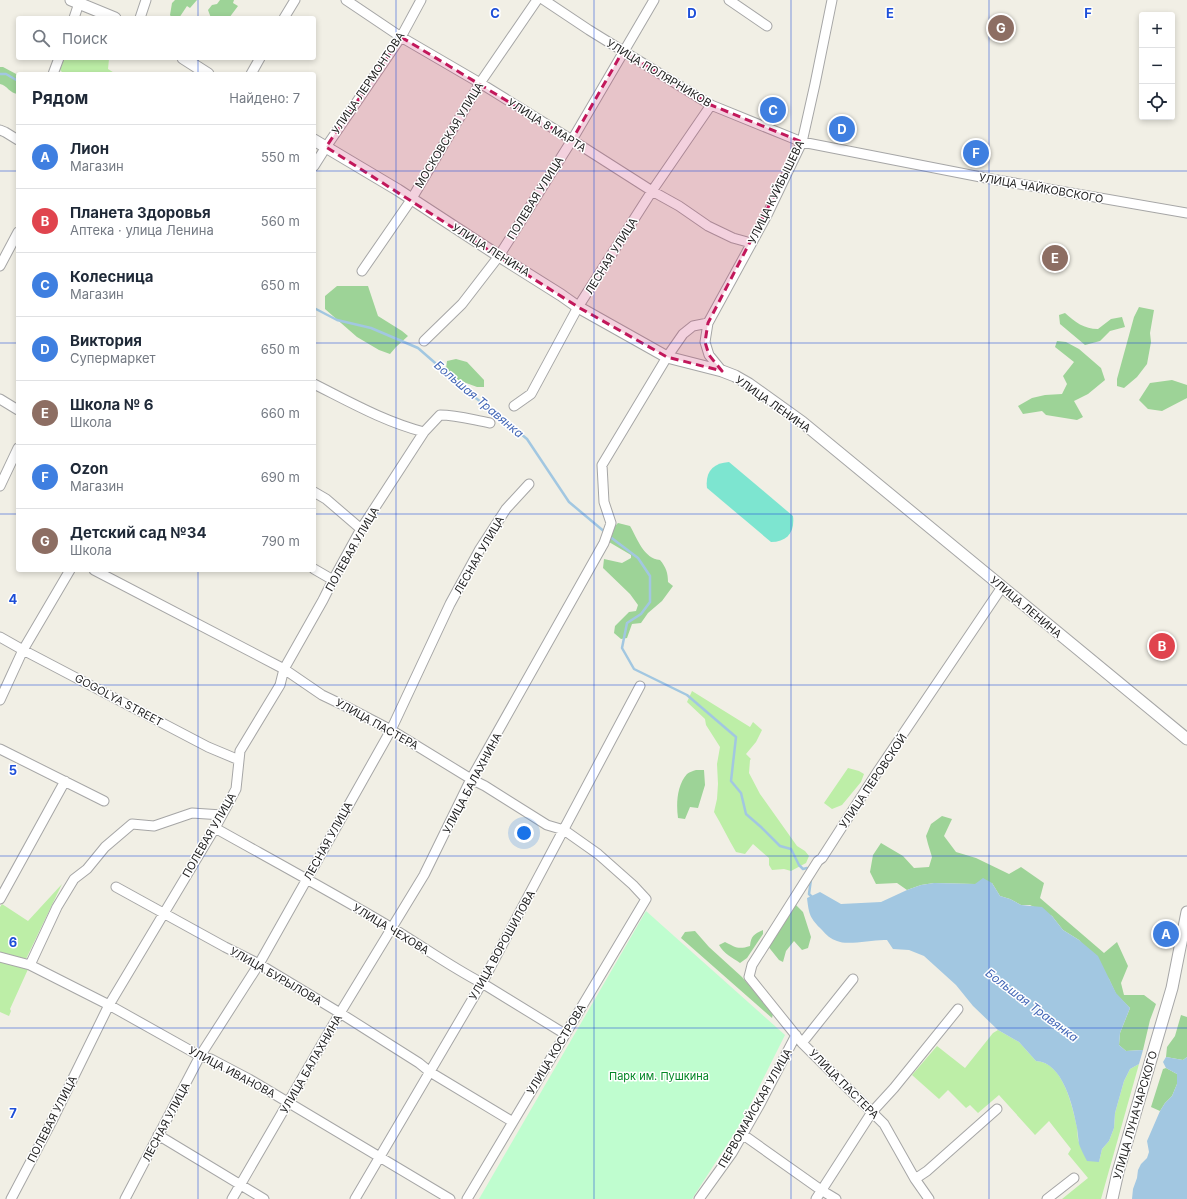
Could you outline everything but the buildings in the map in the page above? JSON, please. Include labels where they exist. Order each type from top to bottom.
[{"type":"street","points":[[141,16],[146,0]]},
{"type":"street","points":[[285,16],[295,0]]},
{"type":"street","name":"УЛИЦА 8 МАРТА","points":[[346,0],[401,37],[480,83],[652,191],[679,206],[708,226],[733,238],[751,243]]},
{"type":"street","name":"УЛИЦА ЛЕРМОНТОВА","points":[[316,163],[401,37],[421,0]]},
{"type":"street","name":"МОСКОВСКАЯ УЛИЦА","points":[[362,271],[411,200],[480,83],[537,0]]},
{"type":"street","name":"УЛИЦА ПОЛЯРНИКОВ","points":[[544,0],[589,30],[711,105],[802,142]]},
{"type":"street","name":"ПОЛЕВАЯ УЛИЦА","points":[[424,342],[462,304],[499,256],[572,140],[654,0]]},
{"type":"street","points":[[729,0],[766,26]]},
{"type":"street","name":"УЛИЦА КУЙБЫШЕВА","points":[[722,371],[709,355],[705,342],[708,323],[767,215],[802,142],[832,0]]},
{"type":"street","points":[[74,16],[77,1],[111,16]]},
{"type":"street","points":[[54,72],[57,60]]},
{"type":"street","points":[[186,60],[205,72]]},
{"type":"street","points":[[252,72],[259,60]]},
{"type":"street","name":"ЛЕСНАЯ УЛИЦА","points":[[514,406],[531,394],[578,307],[652,191],[711,105]]},
{"type":"street","points":[[0,130],[16,139]]},
{"type":"street","name":"УЛИЦА ЛЕНИНА","points":[[316,141],[561,294],[578,307],[666,357],[722,371],[746,382],[802,422],[1187,739]]},
{"type":"street","name":"УЛИЦА ЧАЙКОВСКОГО","points":[[802,142],[1005,182],[1187,214]]},
{"type":"street","points":[[0,266],[16,236]]},
{"type":"street","name":"УЛИЦА БАЛАХНИНА","points":[[232,1199],[340,1013],[424,876],[471,779],[604,543],[611,523],[604,502],[602,465],[666,357],[683,334],[692,326],[708,323]]},
{"type":"street","points":[[316,385],[374,415],[406,428],[424,432]]},
{"type":"street","points":[[0,400],[16,409]]},
{"type":"street","name":"ПОЛЕВАЯ УЛИЦА","points":[[11,1199],[51,1123],[109,1005],[222,816],[236,789],[240,751],[280,685],[284,669],[361,529],[424,432],[440,415],[450,415],[490,423]]},
{"type":"street","points":[[0,486],[16,452]]},
{"type":"street","name":"ЛЕСНАЯ УЛИЦА","points":[[125,1199],[200,1056],[259,964],[391,730],[450,604],[480,549],[506,508],[529,484]]},
{"type":"street","points":[[316,493],[326,499],[361,529]]},
{"type":"street","points":[[316,571],[333,580]]},
{"type":"street","points":[[0,700],[23,650],[69,572]]},
{"type":"street","name":"УЛИЦА ПАСТЕРА","points":[[98,572],[284,669],[322,695],[391,730],[547,825],[564,830],[598,854],[633,885],[646,899]]},
{"type":"street","name":"УЛИЦА ПЕРОВСКОЙ","points":[[749,977],[752,964],[818,861],[822,858],[878,771],[1002,587]]},
{"type":"street","name":"GOGOLYA STREET","points":[[0,637],[208,747],[239,760]]},
{"type":"street","name":"УЛИЦА ВОРОШИЛОВА","points":[[355,1199],[482,983],[640,686]]},
{"type":"street","points":[[0,749],[104,802]]},
{"type":"street","points":[[0,899],[65,781]]},
{"type":"street","points":[[30,965],[57,907],[74,880],[87,869],[105,847],[132,824],[154,826],[192,813],[222,816]]},
{"type":"street","name":"УЛИЦА ЧЕХОВА","points":[[215,828],[392,928],[468,976],[566,1034]]},
{"type":"street","name":"УЛИЦА БУРЫЛОВА","points":[[116,887],[259,964],[340,1013],[419,1063],[430,1072],[513,1122]]},
{"type":"street","name":"УЛИЦА КОСТРОВА","points":[[467,1199],[646,899]]},
{"type":"street","name":"УЛИЦА ЛУНАЧАРСКОГО","points":[[1112,1199],[1118,1172],[1172,988],[1187,912]]},
{"type":"street","name":"УЛИЦА ИВАНОВА","points":[[0,957],[30,965],[109,1005],[200,1056],[211,1059],[249,1079],[450,1199]]},
{"type":"street","name":"УЛИЦА ПАСТЕРА","points":[[749,977],[799,1039],[884,1124],[915,1179],[929,1199]]},
{"type":"street","name":"ПЕРВОМАЙСКАЯ УЛИЦА","points":[[699,1199],[732,1153],[799,1039],[853,979]]},
{"type":"street","points":[[816,1199],[872,1112],[894,1088],[958,1009]]},
{"type":"street","points":[[915,1179],[927,1171],[997,1109]]},
{"type":"street","points":[[742,1134],[836,1199]]},
{"type":"street","points":[[158,1135],[264,1199]]},
{"type":"street","points":[[1047,1199],[1074,1178]]},
{"type":"highlighted area","points":[[401,37],[572,140],[623,51],[711,105],[802,142],[708,323],[705,342],[709,355],[722,371],[667,357],[578,307],[326,147]]},
{"type":"green space","points":[[175,0],[197,0],[190,8],[187,6],[180,16],[170,15],[172,3]]},
{"type":"green space","points":[[220,0],[234,0],[233,3],[238,6],[230,16],[210,16],[208,10],[212,5],[217,4]]},
{"type":"green space","points":[[63,60],[109,60],[108,69],[113,72],[62,72],[60,70]]},
{"type":"green space","points":[[0,67],[16,74],[16,94],[0,84]]},
{"type":"green space","points":[[337,286],[368,286],[378,316],[408,336],[390,354],[379,350],[357,337],[325,309],[325,296]]},
{"type":"green space","points":[[1139,307],[1154,310],[1147,364],[1137,377],[1124,388],[1117,386],[1117,379],[1134,317]]},
{"type":"green space","points":[[1065,313],[1076,322],[1088,328],[1098,329],[1111,319],[1122,317],[1125,327],[1110,331],[1100,341],[1085,345],[1060,324],[1059,315]]},
{"type":"green space","points":[[1057,341],[1066,342],[1079,349],[1101,368],[1105,380],[1088,394],[1074,401],[1083,417],[1077,420],[1046,415],[1042,411],[1023,414],[1018,406],[1032,398],[1045,395],[1062,394],[1067,384],[1063,376],[1074,362],[1055,347]]},
{"type":"green space","points":[[456,359],[467,362],[484,380],[484,387],[477,387],[458,380],[446,369],[447,361]]},
{"type":"green space","points":[[1172,380],[1187,385],[1187,398],[1162,411],[1148,409],[1139,400],[1150,383]]},
{"type":"green space","points":[[618,523],[630,526],[645,552],[654,559],[660,560],[666,570],[668,582],[673,586],[662,601],[648,613],[641,623],[632,624],[627,638],[621,639],[614,633],[615,626],[629,612],[636,611],[638,605],[630,594],[603,568],[604,559],[622,563],[631,558],[631,555],[609,542],[615,526]]},
{"type":"green space","points":[[692,691],[750,727],[753,722],[762,730],[756,742],[746,754],[751,759],[749,773],[760,794],[797,846],[805,851],[809,856],[806,863],[791,871],[784,869],[772,870],[769,865],[769,858],[753,844],[745,854],[736,852],[714,812],[717,799],[717,764],[720,747],[706,725],[705,719],[687,702]]},
{"type":"green space","points":[[848,768],[864,774],[861,782],[842,805],[832,809],[824,803]]},
{"type":"green space","points":[[696,770],[704,770],[705,785],[698,808],[690,807],[685,819],[678,818],[677,801],[679,789],[687,774]]},
{"type":"green space","points":[[942,816],[952,819],[944,836],[956,852],[976,858],[1009,874],[1021,867],[1044,883],[1040,898],[1104,953],[1117,942],[1128,966],[1121,983],[1124,995],[1144,995],[1156,1004],[1150,1020],[1143,1050],[1126,1051],[1119,1045],[1120,1033],[1130,1008],[1116,994],[1109,979],[1079,940],[1063,930],[1052,916],[1030,905],[1021,905],[1000,896],[992,883],[934,883],[921,885],[907,890],[897,883],[876,884],[870,872],[873,855],[881,843],[903,856],[914,868],[929,867],[932,857],[926,836],[931,824]]},
{"type":"green space","points":[[62,884],[26,959],[0,952],[0,907],[2,904],[28,921]]},
{"type":"green space","points":[[796,905],[803,912],[811,937],[808,948],[802,950],[794,941],[786,951],[783,962],[779,960],[767,945]]},
{"type":"green space","name":"Парк им. Пушкина","points":[[646,911],[785,1035],[741,1123],[692,1199],[479,1199]]},
{"type":"green space","points":[[763,930],[763,934],[747,958],[740,963],[726,953],[719,945],[725,942],[739,948],[750,946],[751,940],[754,936]]},
{"type":"green space","points":[[695,931],[709,947],[742,977],[773,1014],[772,1018],[681,938],[685,932]]},
{"type":"green space","points":[[0,960],[29,967],[10,1009],[11,1011],[9,1016],[0,1012]]},
{"type":"green space","points":[[1181,1015],[1187,1017],[1187,1057],[1183,1060],[1166,1057],[1167,1047],[1175,1036]]},
{"type":"green space","points":[[998,1030],[1019,1042],[1036,1061],[1045,1063],[1060,1077],[1069,1097],[1077,1127],[1079,1142],[1099,1162],[1102,1149],[1109,1141],[1114,1128],[1115,1113],[1124,1081],[1130,1069],[1139,1064],[1101,1199],[1062,1199],[1088,1178],[1068,1154],[1071,1149],[1049,1121],[1035,1135],[999,1095],[978,1113],[970,1105],[966,1108],[948,1090],[939,1099],[912,1075],[937,1046],[965,1068],[993,1033]]},
{"type":"green space","points":[[1166,1068],[1177,1074],[1177,1084],[1172,1096],[1160,1111],[1151,1107],[1163,1069]]},
{"type":"shaded area","points":[[729,462],[793,516],[793,527],[786,538],[777,542],[771,542],[707,488],[707,477],[711,469],[719,464]]},
{"type":"water","points":[[983,878],[992,883],[1000,896],[1021,905],[1042,907],[1052,916],[1063,930],[1079,940],[1098,956],[1116,993],[1130,1008],[1120,1033],[1119,1045],[1126,1051],[1143,1050],[1139,1064],[1130,1069],[1124,1081],[1115,1113],[1114,1128],[1109,1141],[1102,1149],[1099,1162],[1087,1161],[1079,1144],[1073,1109],[1060,1077],[1045,1063],[1036,1061],[1019,1042],[998,1030],[973,1006],[956,985],[924,956],[909,950],[893,949],[887,940],[847,943],[835,940],[827,935],[815,922],[809,912],[807,898],[820,892],[841,904],[881,902],[921,885],[934,883],[975,884]]},
{"type":"water","points":[[1166,1057],[1183,1060],[1187,1057],[1187,1199],[1132,1199],[1138,1170],[1147,1158],[1149,1152],[1147,1141],[1160,1111],[1172,1096],[1177,1084],[1177,1074],[1166,1068],[1163,1062]]},
{"type":"waterway","name":"Большая Травянка","points":[[0,74],[6,74],[16,80]]},
{"type":"waterway","name":"Большая Травянка","points":[[316,309],[337,320],[371,328],[418,348],[473,396],[527,439],[569,502],[606,533]]},
{"type":"waterway","name":"Большая Травянка","points":[[609,536],[638,558],[650,576],[650,602],[641,614],[627,623],[622,648],[634,669],[687,695],[736,737],[731,781],[741,793],[746,814],[780,846],[791,849],[799,865],[803,869],[807,868]]},
{"type":"waterway","name":"Большая Травянка","points":[[811,879],[809,894],[812,897]]},
{"type":"place","name":"Детский сад №34","points":[[1001,28]]},
{"type":"place","name":"Колесница","points":[[773,110]]},
{"type":"place","name":"Виктория","points":[[842,129]]},
{"type":"place","name":"Ozon","points":[[976,153]]},
{"type":"place","name":"Школа № 6","points":[[1055,258]]},
{"type":"place","name":"Планета Здоровья","points":[[1162,646]]},
{"type":"place","name":"Лион","points":[[1166,934]]}]
